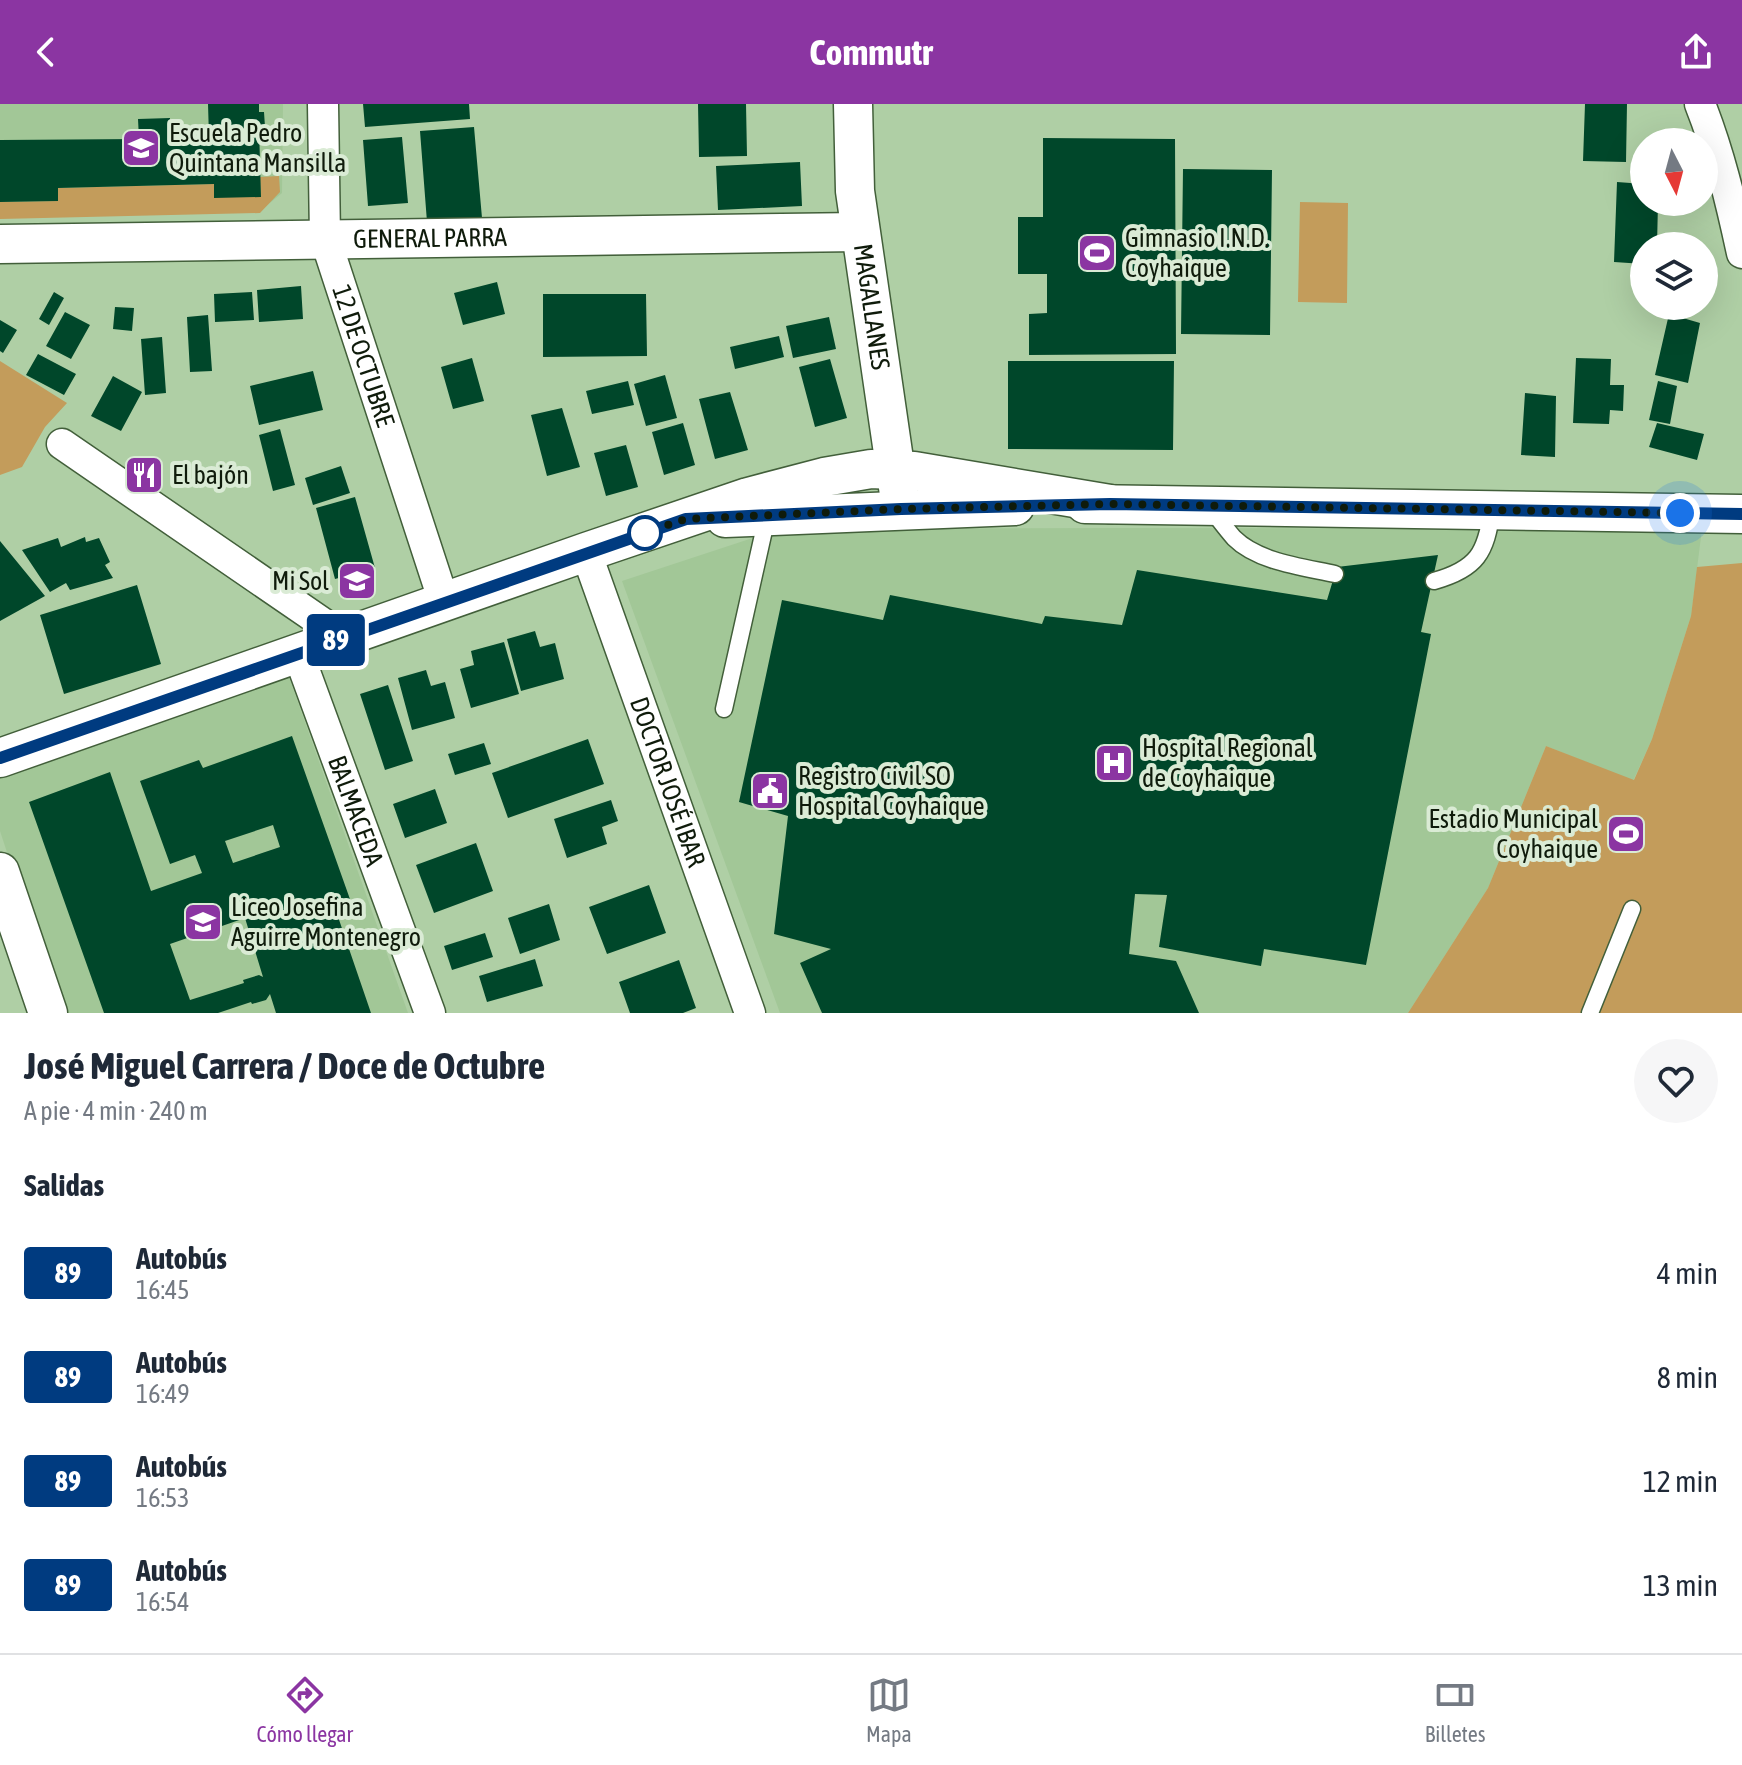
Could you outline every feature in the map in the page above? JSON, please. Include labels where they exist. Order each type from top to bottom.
[{"type":"street","name":"12 DE OCTUBRE","points":[[323,104],[325,238],[444,602]]},
{"type":"street","name":"MAGALLANES","points":[[853,104],[855,191],[901,509]]},
{"type":"street","points":[[1700,104],[1731,199],[1742,253]]},
{"type":"street","name":"GENERAL PARRA","points":[[0,244],[860,232]]},
{"type":"street","points":[[62,444],[343,637]]},
{"type":"street","points":[[0,758],[586,552],[786,486],[847,472],[896,470],[1110,504]]},
{"type":"street","points":[[686,519],[1110,504],[1742,514]]},
{"type":"street","name":"DOCTOR JOSÉ IBAR","points":[[586,552],[750,1013]]},
{"type":"street","name":"BALMACEDA","points":[[298,653],[430,1013]]},
{"type":"street","points":[[0,872],[48,1013]]},
{"type":"lane","points":[[1208,505],[1236,540],[1257,553],[1335,574]]},
{"type":"lane","points":[[1434,581],[1458,574],[1477,558],[1487,541],[1492,510]]},
{"type":"lane","points":[[724,709],[767,517]]},
{"type":"lane","points":[[1590,1013],[1632,909]]},
{"type":"shaded area","name":"Escuela Pedro Quintana Mansilla","points":[[0,104],[283,104],[282,193],[265,207],[0,207]]},
{"type":"shaded area","points":[[279,176],[280,192],[260,213],[0,219],[0,202],[58,201],[58,188],[214,184],[214,197],[261,196],[260,177]]},
{"type":"shaded area","points":[[1300,202],[1348,203],[1347,303],[1298,302]]},
{"type":"shaded area","points":[[0,361],[67,403],[45,427],[22,467],[0,475]]},
{"type":"shaded area","name":"Hospital Regional de Coyhaique","points":[[780,529],[1702,529],[1691,616],[1652,739],[1633,781],[1546,746],[1488,888],[1408,1013],[780,1013],[622,581]]},
{"type":"shaded area","name":"Estadio Municipal Coyhaique","points":[[1742,563],[1742,1013],[1408,1013],[1488,888],[1546,746],[1634,780],[1652,739],[1691,616],[1697,567]]},
{"type":"shaded area","name":"Liceo Josefina Aguirre Montenegro","points":[[289,677],[408,1013],[60,1013],[0,831],[0,778]]},
{"type":"building","points":[[208,104],[259,104],[259,112],[264,112],[265,127],[259,127],[261,197],[214,198],[214,184],[58,188],[58,201],[0,202],[0,140],[139,139],[138,119],[170,118],[170,138],[209,137]]},
{"type":"building","points":[[363,104],[469,104],[470,119],[365,127]]},
{"type":"building","points":[[698,104],[746,104],[747,156],[699,157]]},
{"type":"building","points":[[1585,104],[1627,104],[1626,162],[1583,161]]},
{"type":"building","points":[[474,127],[482,218],[427,222],[420,131]]},
{"type":"building","points":[[402,137],[408,203],[368,206],[363,140]]},
{"type":"building","name":"Gimnasio I.N.D. Coyhaique","points":[[1043,138],[1175,139],[1176,354],[1029,355],[1029,314],[1047,313],[1047,274],[1018,274],[1018,217],[1043,217]]},
{"type":"building","points":[[800,162],[802,206],[718,210],[716,166]]},
{"type":"building","points":[[1183,169],[1272,170],[1270,335],[1181,334]]},
{"type":"building","points":[[1617,182],[1630,183],[1630,216],[1658,216],[1657,232],[1630,232],[1630,263],[1614,262]]},
{"type":"building","points":[[497,282],[505,314],[463,325],[454,293]]},
{"type":"building","points":[[301,286],[303,319],[259,322],[257,290]]},
{"type":"building","points":[[54,292],[64,298],[49,325],[39,319]]},
{"type":"building","points":[[252,292],[254,320],[215,322],[214,294]]},
{"type":"building","points":[[543,294],[646,294],[647,356],[543,357]]},
{"type":"building","points":[[115,307],[134,308],[132,331],[113,329]]},
{"type":"building","points":[[65,312],[90,325],[71,359],[46,346]]},
{"type":"building","points":[[208,315],[212,371],[190,372],[187,317]]},
{"type":"building","points":[[829,317],[836,349],[793,358],[786,326]]},
{"type":"building","points":[[0,320],[17,330],[3,353],[0,351]]},
{"type":"building","points":[[1668,320],[1700,323],[1688,383],[1655,375]]},
{"type":"building","points":[[779,336],[784,357],[735,369],[730,347]]},
{"type":"building","points":[[162,337],[166,393],[145,395],[141,339]]},
{"type":"building","points":[[38,354],[76,374],[64,395],[26,375]]},
{"type":"building","points":[[472,358],[484,401],[453,409],[441,367]]},
{"type":"building","points":[[1576,358],[1611,359],[1610,385],[1624,385],[1623,411],[1610,410],[1609,424],[1573,423]]},
{"type":"building","points":[[830,359],[847,418],[815,427],[799,367]]},
{"type":"building","points":[[1008,361],[1174,361],[1173,450],[1008,449]]},
{"type":"building","points":[[313,371],[323,410],[259,425],[250,386]]},
{"type":"building","points":[[665,375],[677,418],[646,426],[634,384]]},
{"type":"building","points":[[113,376],[142,392],[121,431],[91,416]]},
{"type":"building","points":[[628,381],[634,405],[592,414],[586,391]]},
{"type":"building","points":[[1658,381],[1677,386],[1670,424],[1649,420]]},
{"type":"building","points":[[730,392],[748,450],[715,459],[699,399]]},
{"type":"building","points":[[1525,393],[1556,396],[1555,457],[1521,455]]},
{"type":"building","points":[[562,408],[580,467],[547,476],[531,415]]},
{"type":"building","points":[[683,423],[695,465],[664,475],[652,432]]},
{"type":"building","points":[[1657,423],[1704,434],[1697,460],[1649,447]]},
{"type":"building","points":[[280,429],[295,485],[273,491],[259,435]]},
{"type":"building","points":[[626,445],[638,487],[606,496],[594,453]]},
{"type":"building","points":[[341,466],[350,493],[313,505],[305,478]]},
{"type":"building","points":[[355,497],[375,568],[335,579],[316,508]]},
{"type":"building","points":[[85,537],[86,542],[99,538],[110,562],[105,565],[113,578],[70,590],[66,583],[50,592],[22,550],[58,538],[61,547]]},
{"type":"building","points":[[0,541],[45,596],[0,621]]},
{"type":"building","points":[[1438,555],[1421,632],[1431,634],[1366,965],[1264,949],[1261,966],[1159,947],[1167,895],[1135,894],[1129,954],[1176,961],[1199,1013],[822,1013],[800,963],[831,949],[774,934],[788,816],[739,802],[782,600],[883,620],[890,595],[1042,624],[1045,616],[1122,625],[1137,570],[1327,600],[1337,567]]},
{"type":"building","points":[[137,585],[161,664],[64,694],[40,615]]},
{"type":"building","points":[[535,631],[540,647],[555,643],[564,679],[521,691],[507,639]]},
{"type":"building","points":[[504,642],[519,694],[471,708],[460,669],[474,665],[471,651]]},
{"type":"building","points":[[426,670],[431,686],[445,682],[455,718],[412,730],[398,678]]},
{"type":"building","points":[[388,685],[413,761],[385,770],[360,694]]},
{"type":"building","points":[[292,736],[351,902],[335,908],[371,1013],[276,1013],[270,994],[266,1000],[218,1013],[104,1013],[29,802],[110,772],[151,891],[202,873],[195,855],[170,864],[140,781],[199,760],[203,768]],"holes":[[[273,825],[280,847],[233,863],[225,841]],[[245,918],[263,977],[259,975],[243,980],[244,983],[190,1000],[170,944]]]},
{"type":"building","points":[[588,739],[604,784],[508,818],[492,773]]},
{"type":"building","points":[[484,743],[491,764],[455,775],[448,754]]},
{"type":"building","points":[[435,789],[447,823],[405,838],[393,804]]},
{"type":"building","points":[[611,800],[618,821],[602,827],[607,844],[567,858],[554,819]]},
{"type":"building","points":[[476,843],[493,891],[434,913],[416,865]]},
{"type":"building","points":[[649,885],[666,933],[607,954],[589,907]]},
{"type":"building","points":[[549,904],[560,940],[520,954],[508,918]]},
{"type":"building","points":[[485,933],[493,957],[452,970],[444,946]]},
{"type":"building","points":[[535,959],[543,986],[487,1002],[479,976]]},
{"type":"building","points":[[679,960],[696,1008],[683,1013],[630,1013],[619,982]]},
{"type":"bus line","name":"89","points":[[0,758],[686,519],[1110,504],[1742,514]]},
{"type":"place","name":"Escuela Pedro Quintana Mansilla","points":[[141,148]]},
{"type":"place","name":"Gimnasio I.N.D. Coyhaique","points":[[1097,253]]},
{"type":"place","name":"El bajón","points":[[144,475]]},
{"type":"place","name":"Mi Sol","points":[[357,581]]},
{"type":"place","name":"Hospital Regional de Coyhaique","points":[[1114,763]]},
{"type":"place","name":"Registro Civil SO Hospital Coyhaique","points":[[770,791]]},
{"type":"place","name":"Estadio Municipal Coyhaique","points":[[1626,834]]},
{"type":"place","name":"Liceo Josefina Aguirre Montenegro","points":[[203,922]]},
{"type":"route","points":[[645,533],[636,535],[686,519],[1110,504],[1680,513]]}]
